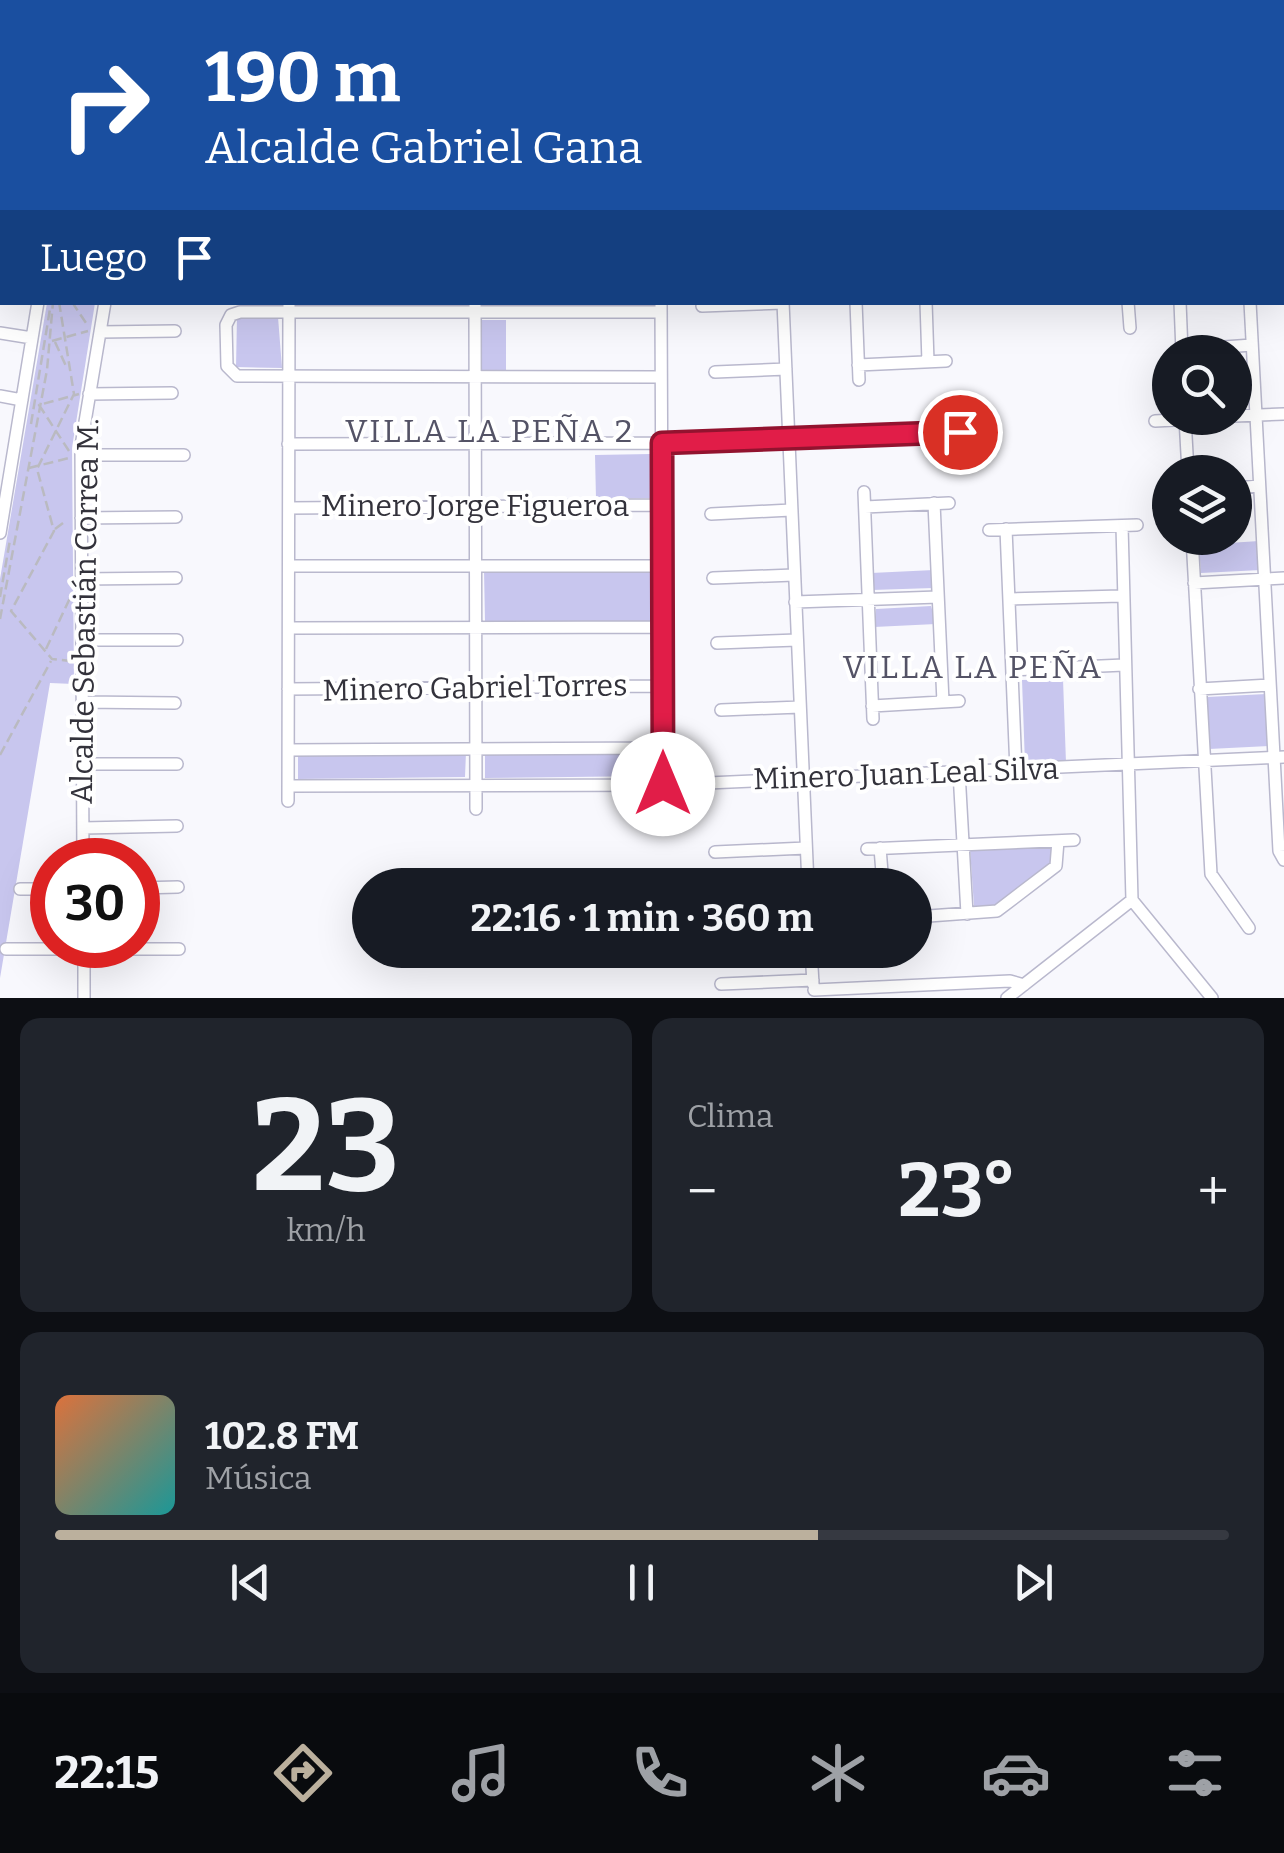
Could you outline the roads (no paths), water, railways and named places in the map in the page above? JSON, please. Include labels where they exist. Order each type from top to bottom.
[{"type":"street","points":[[0,533],[5,468],[22,400],[38,305]]},
{"type":"street","name":"Alcalde Sebastián Correa M.","points":[[83,838],[81,455],[95,331],[104,305]]},
{"type":"street","points":[[702,306],[729,305]]},
{"type":"street","points":[[783,305],[807,868]]},
{"type":"street","points":[[856,305],[858,380]]},
{"type":"street","points":[[926,305],[928,362]]},
{"type":"street","points":[[1128,305],[1130,328]]},
{"type":"street","points":[[1180,305],[1181,335]]},
{"type":"street","points":[[1250,305],[1252,335]]},
{"type":"street","points":[[661,377],[237,376],[226,366],[226,325],[230,316],[240,312],[288,307],[661,307],[663,784]]},
{"type":"street","points":[[288,307],[288,801]]},
{"type":"street","points":[[475,307],[476,809]]},
{"type":"street","points":[[95,331],[175,331]]},
{"type":"street","points":[[0,333],[32,338]]},
{"type":"street","points":[[1252,345],[1270,686],[1279,757],[1279,851],[1284,860]]},
{"type":"street","points":[[858,365],[946,361]]},
{"type":"street","points":[[716,372],[786,369]]},
{"type":"street","points":[[90,394],[172,393]]},
{"type":"street","points":[[0,396],[22,400]]},
{"type":"street","points":[[1252,415],[1284,414]]},
{"type":"street","points":[[288,444],[662,443],[960,432]]},
{"type":"street","points":[[81,455],[184,455]]},
{"type":"street","points":[[1252,487],[1260,486]]},
{"type":"street","points":[[864,492],[872,712],[959,701]]},
{"type":"street","points":[[865,507],[949,503]]},
{"type":"street","points":[[934,504],[943,702]]},
{"type":"street","name":"Minero Jorge Figueroa","points":[[288,508],[662,505]]},
{"type":"street","points":[[711,514],[792,510]]},
{"type":"street","points":[[82,518],[176,517]]},
{"type":"street","points":[[989,530],[1137,525]]},
{"type":"street","points":[[1122,526],[1132,900],[1212,998]]},
{"type":"street","points":[[1006,529],[1016,770]]},
{"type":"street","points":[[1193,555],[1211,874],[1249,928]]},
{"type":"street","points":[[288,566],[662,566]]},
{"type":"street","points":[[713,578],[794,575]]},
{"type":"street","points":[[82,579],[176,578]]},
{"type":"street","points":[[1194,583],[1284,578]]},
{"type":"street","points":[[1011,600],[1121,596]]},
{"type":"street","points":[[795,602],[938,598]]},
{"type":"street","points":[[288,628],[662,627]]},
{"type":"street","points":[[82,640],[177,640]]},
{"type":"street","points":[[717,643],[797,640]]},
{"type":"street","points":[[1013,670],[1124,666]]},
{"type":"street","name":"Minero Gabriel Torres","points":[[288,690],[662,686]]},
{"type":"street","points":[[1199,689],[1270,686]]},
{"type":"street","points":[[82,702],[175,703]]},
{"type":"street","points":[[721,710],[800,707]]},
{"type":"street","points":[[288,750],[662,748]]},
{"type":"street","name":"Minero Juan Leal Silva","points":[[288,786],[663,784],[1279,757]]},
{"type":"street","points":[[83,764],[177,764]]},
{"type":"street","points":[[959,772],[966,914]]},
{"type":"street","points":[[83,828],[177,826]]},
{"type":"street","points":[[878,868],[874,849],[1074,840]]},
{"type":"street","points":[[932,915],[997,912],[1058,862],[1058,841]]},
{"type":"street","points":[[715,852],[806,848]]},
{"type":"street","points":[[160,887],[178,887]]},
{"type":"street","points":[[20,889],[30,889]]},
{"type":"street","points":[[1007,998],[1132,900]]},
{"type":"street","points":[[6,949],[30,948]]},
{"type":"street","points":[[160,949],[179,949]]},
{"type":"street","points":[[84,968],[84,998]]},
{"type":"street","points":[[721,984],[814,990],[1010,982],[1024,985]]},
{"type":"district","name":"VILLA LA PEÑA 2","points":[[490,431]]},
{"type":"district","name":"VILLA LA PEÑA","points":[[973,667]]}]
